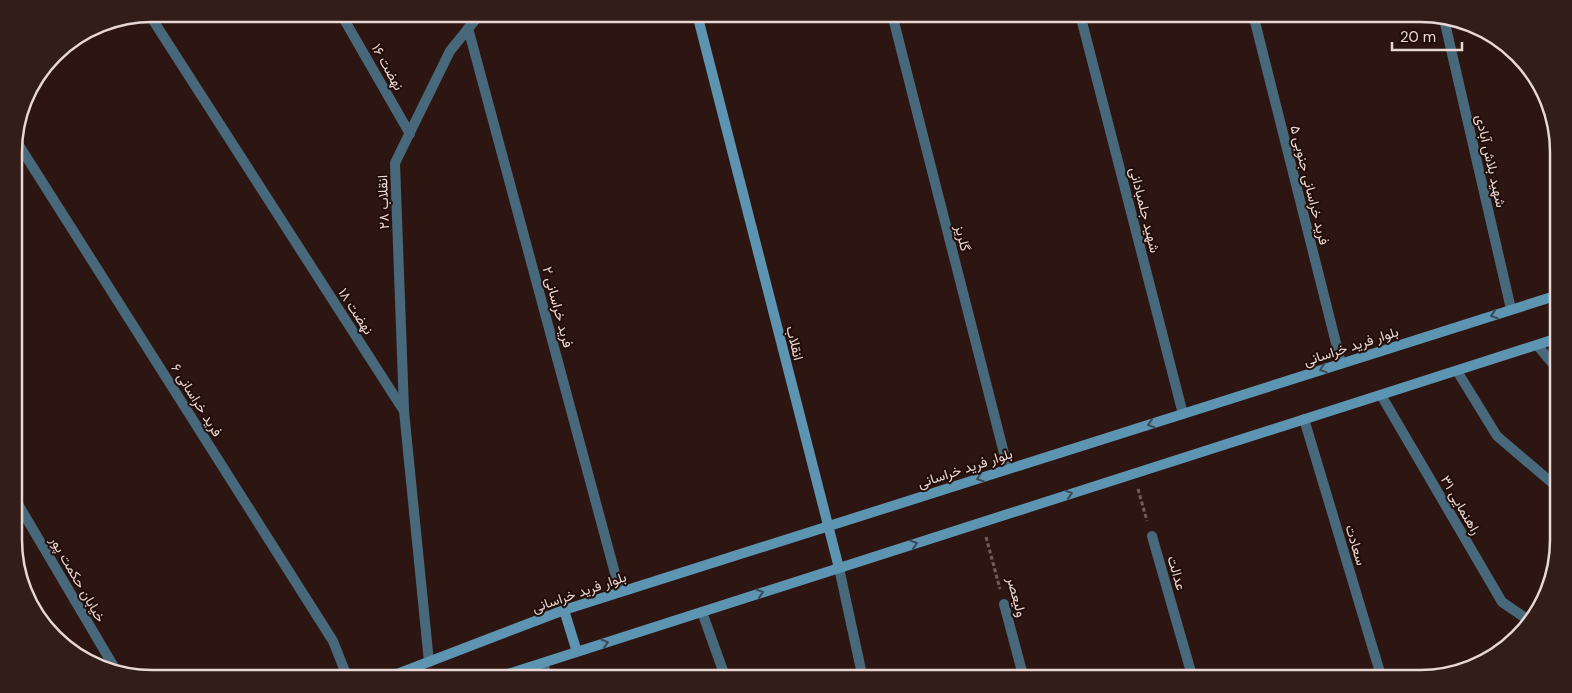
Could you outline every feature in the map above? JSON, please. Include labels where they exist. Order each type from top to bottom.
[{"type":"street","name":"گلریز","points":[[894,22],[1008,469]]},
{"type":"street","name":"شهید جلمبادانی","points":[[1082,22],[1182,414]]},
{"type":"street","name":"فرید خراسانی جنوبی ۵","points":[[1255,22],[1341,363]]},
{"type":"street","name":"نهضت ۱۸","points":[[155,23],[404,411],[429,662]]},
{"type":"street","name":"نهضت ۱۶","points":[[347,23],[410,134]]},
{"type":"street","name":"انقلاب ۲۸","points":[[404,411],[395,163],[450,51],[473,23]]},
{"type":"street","name":"انقلاب","points":[[699,23],[839,568],[862,670]]},
{"type":"street","name":"شهید بلاش آبادی","points":[[1446,25],[1512,309]]},
{"type":"street","name":"فرید خراسانی ۲","points":[[468,28],[620,592]]},
{"type":"street","name":"فرید خراسانی ۶","points":[[23,152],[333,641],[344,670]]},
{"type":"street","name":"بلوار فرید خراسانی","points":[[408,670],[564,610],[1550,297]]},
{"type":"street","points":[[521,670],[1550,341]]},
{"type":"street","points":[[1537,345],[1550,360]]},
{"type":"street","points":[[1457,370],[1497,436],[1550,481]]},
{"type":"street","name":"راهنمایی ۳۱","points":[[1382,394],[1502,602],[1524,617]]},
{"type":"street","name":"سعادت","points":[[1304,419],[1379,670]]},
{"type":"street","name":"خیابان حکمت پور","points":[[22,511],[112,664]]},
{"type":"street","name":"عدالت","points":[[1152,536],[1190,670]]},
{"type":"street","name":"ولیعصر","points":[[1004,604],[1022,670]]},
{"type":"street","points":[[564,610],[576,652]]},
{"type":"street","points":[[702,612],[723,670]]},
{"type":"street","points":[[543,663],[545,670]]},
{"type":"path","points":[[1134,474],[1152,536]]},
{"type":"path","name":"ولیعصر","points":[[982,522],[1004,604]]}]
